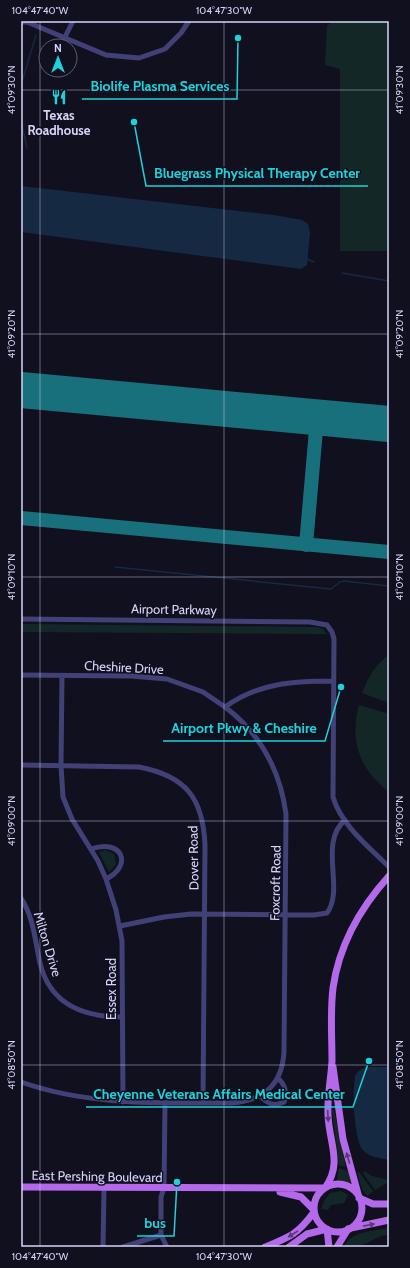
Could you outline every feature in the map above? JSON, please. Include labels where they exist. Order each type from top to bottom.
[{"type":"main road","points":[[265,1247],[294,1235],[305,1225],[314,1211],[316,1198],[332,1176],[334,1167],[327,1113],[332,1063],[333,988],[344,946],[356,920],[367,902],[389,876]]},
{"type":"main road","points":[[332,1063],[336,1081],[343,1139],[359,1197],[361,1212],[357,1222],[348,1229],[337,1247]]},
{"type":"main road","name":"East Pershing Boulevard","points":[[21,1187],[268,1189],[324,1188],[334,1184],[343,1185],[352,1189],[359,1197],[373,1204],[389,1204]]},
{"type":"main road","name":"East Pershing Boulevard","points":[[268,1189],[298,1196],[308,1202],[314,1211],[318,1222],[327,1229]]},
{"type":"main road","points":[[289,1247],[307,1234],[327,1229],[338,1232],[389,1220]]},
{"type":"main road","points":[[327,1229],[329,1247]]},
{"type":"street","points":[[66,37],[73,21]]},
{"type":"street","points":[[21,22],[27,22],[66,37],[106,55],[139,58],[165,49],[181,33],[189,21]]},
{"type":"street","name":"Airport Parkway","points":[[21,619],[310,622],[327,625],[332,632],[334,639],[333,681]]},
{"type":"street","name":"Cheshire Drive","points":[[21,675],[131,676],[167,679],[203,692],[225,707]]},
{"type":"street","name":"Essex Road","points":[[62,676],[61,766],[63,791],[67,807],[106,879],[120,926],[123,957],[123,1102]]},
{"type":"street","points":[[225,707],[239,697],[260,688],[283,683],[333,681],[333,792],[336,809],[389,867]]},
{"type":"street","name":"Foxcroft Road","points":[[21,1082],[63,1095],[123,1102],[203,1103],[244,1102],[260,1096],[274,1085],[278,1078],[284,1061],[286,814],[274,767],[260,741],[237,716],[225,707]]},
{"type":"street","name":"Dover Road","points":[[21,765],[139,767],[158,770],[174,778],[186,788],[201,811],[204,824],[203,1103]]},
{"type":"street","points":[[120,926],[164,917],[204,914],[321,915],[327,913],[330,909],[332,897],[333,837],[339,825],[345,820]]},
{"type":"street","points":[[91,849],[102,845],[110,846],[120,853],[121,862],[119,869],[106,879]]},
{"type":"street","name":"Milton Drive","points":[[21,898],[33,926],[40,965],[48,984],[54,992],[71,1007],[83,1013],[95,1016],[122,1017]]},
{"type":"street","points":[[260,1096],[272,1105],[278,1105],[284,1102],[287,1095],[286,1089],[278,1078]]},
{"type":"street","points":[[165,1103],[164,1188],[161,1197],[161,1235],[167,1247]]},
{"type":"street","points":[[103,1247],[104,1188]]},
{"type":"street","points":[[123,1247],[161,1235]]},
{"type":"green space","points":[[333,21],[389,21],[389,251],[340,251],[340,69],[325,65],[327,26]]},
{"type":"green space","points":[[21,624],[317,627],[323,629],[327,634],[21,632]]},
{"type":"green space","points":[[389,655],[389,703],[362,693],[372,672]]},
{"type":"green space","points":[[359,705],[389,714],[389,792],[371,774],[359,753],[355,730]]},
{"type":"green space","points":[[105,850],[114,854],[116,864],[109,872],[99,852]]},
{"type":"green space","points":[[332,1110],[334,1110],[346,1167],[339,1165]]},
{"type":"green space","points":[[339,1168],[348,1171],[351,1183],[337,1180]]},
{"type":"green space","points":[[364,1171],[372,1176],[389,1180],[389,1182],[375,1190],[363,1173]]},
{"type":"green space","points":[[359,1172],[373,1191],[367,1196],[362,1189],[357,1173]]},
{"type":"green space","points":[[341,1191],[348,1195],[344,1203],[331,1205],[328,1210],[321,1209],[324,1201],[330,1193]]},
{"type":"green space","points":[[389,1228],[389,1235],[380,1236],[361,1245],[344,1247],[347,1242],[357,1235]]},
{"type":"water","points":[[21,186],[274,215],[302,220],[308,224],[310,233],[307,265],[301,269],[21,232]]},
{"type":"water","points":[[366,1067],[389,1067],[389,1160],[375,1157],[365,1152],[360,1145],[357,1136],[354,1113],[354,1080],[356,1074]]},
{"type":"waterway","points":[[21,85],[36,35]]},
{"type":"waterway","points":[[21,120],[27,148]]},
{"type":"waterway","points":[[307,259],[314,262]]},
{"type":"waterway","points":[[342,273],[389,281]]},
{"type":"waterway","points":[[115,567],[331,589],[340,582],[344,581],[389,586]]},
{"type":"taxiway","points":[[21,393],[30,391]]},
{"type":"taxiway","points":[[299,416],[310,420],[314,424],[316,430],[306,545]]},
{"type":"taxiway","points":[[21,518],[389,552]]},
{"type":"runway","points":[[21,390],[389,424]]},
{"type":"place","name":"Biolife Plasma Services","points":[[238,38]]},
{"type":"place","name":"Texas Roadhouse","points":[[59,97]]},
{"type":"place","name":"Bluegrass Physical Therapy Center","points":[[134,122]]},
{"type":"place","name":"Airport Pkwy & Cheshire","points":[[341,687]]},
{"type":"place","name":"Cheyenne Veterans Affairs Medical Center","points":[[369,1061]]},
{"type":"place","name":"bus","points":[[177,1182]]}]
